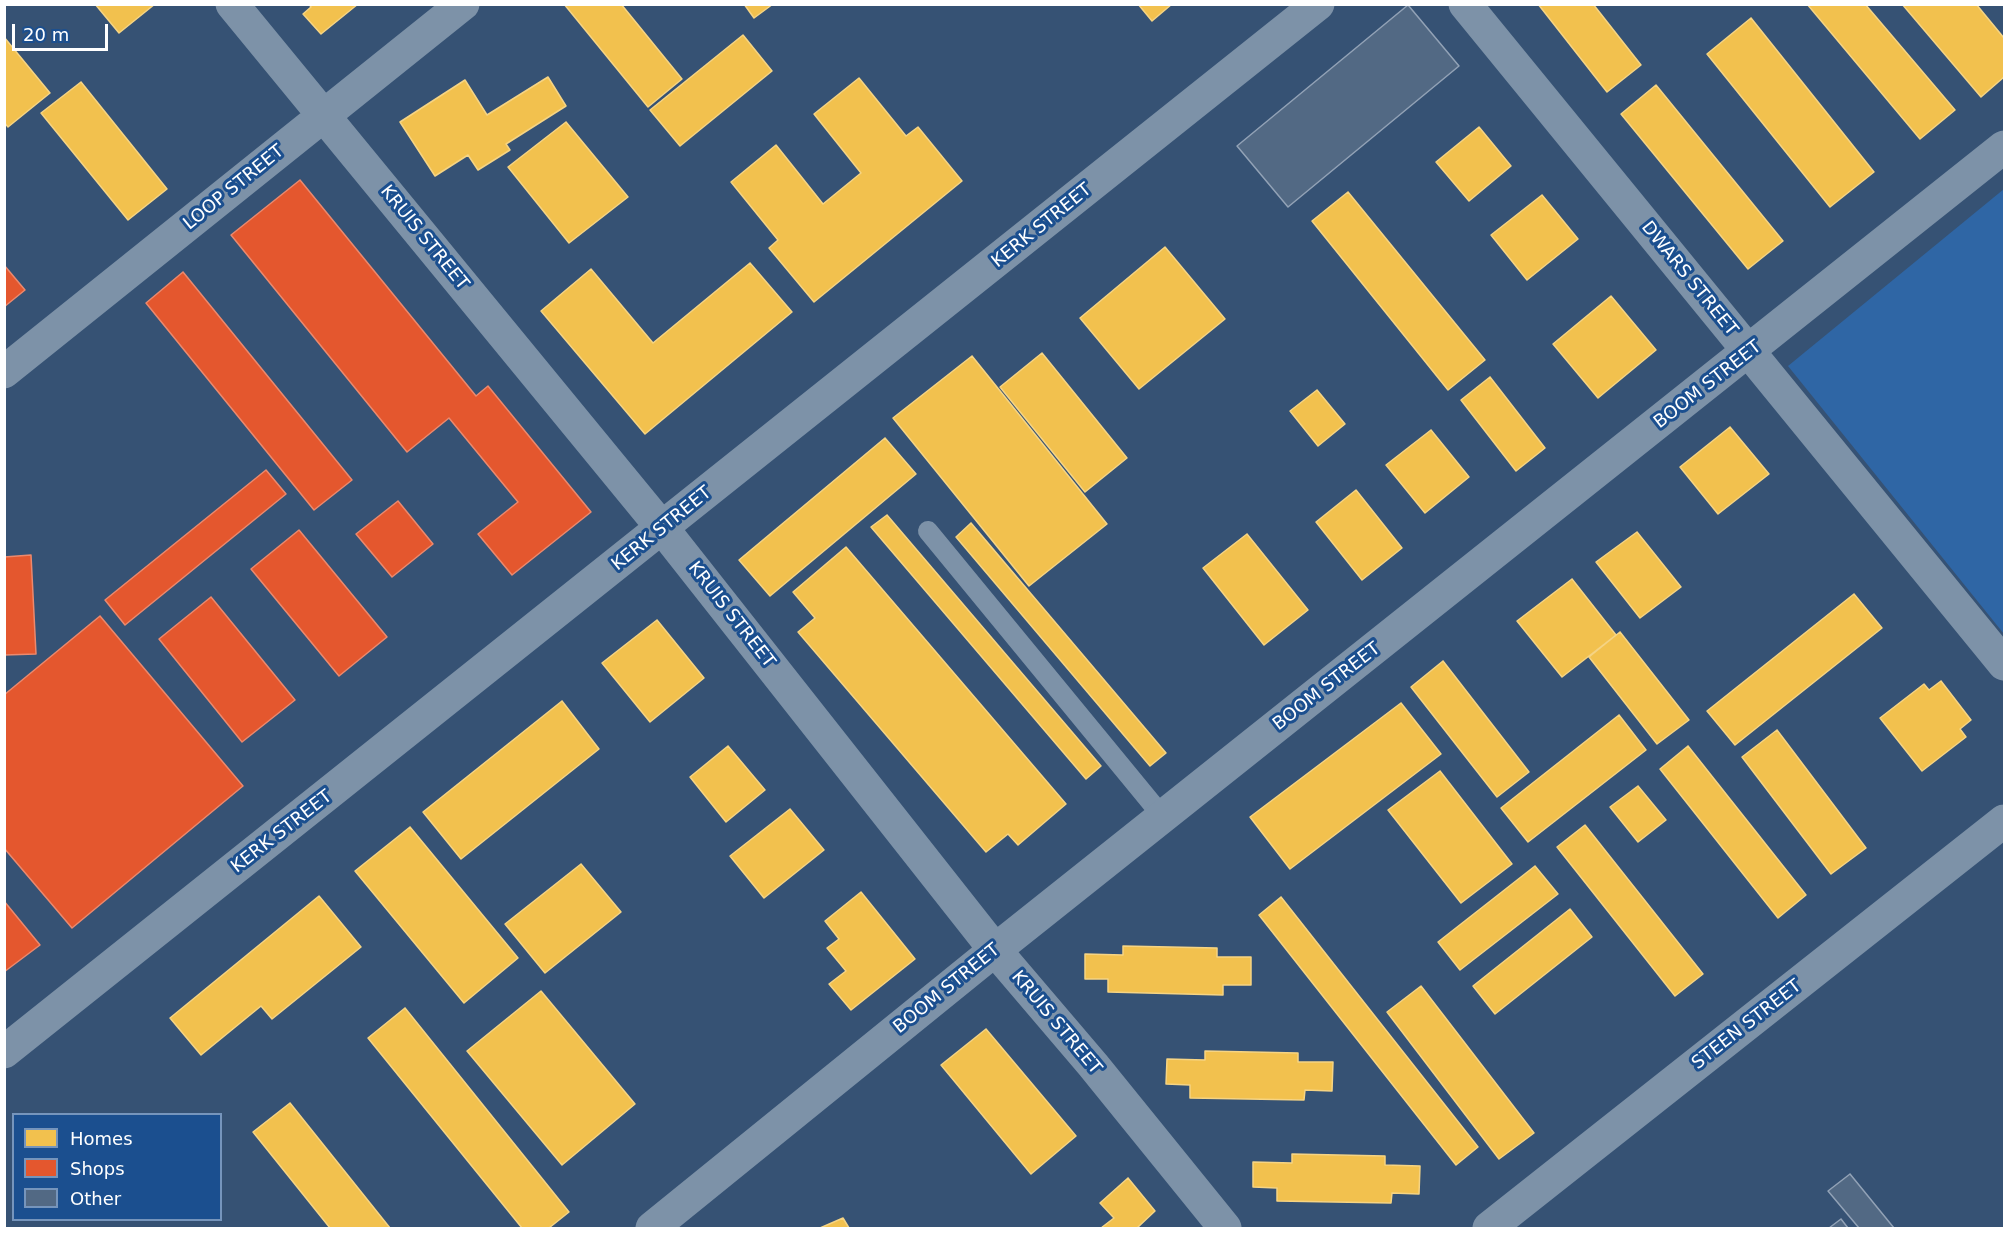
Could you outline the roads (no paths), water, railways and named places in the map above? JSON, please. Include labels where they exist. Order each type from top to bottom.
[{"type":"street","name":"KRUIS STREET","points":[[232,4],[663,529],[995,950],[1093,1065],[1225,1228]]},
{"type":"street","name":"LOOP STREET","points":[[4,372],[463,4]]},
{"type":"street","name":"KERK STREET","points":[[4,1052],[663,529],[1318,4]]},
{"type":"street","name":"DWARS STREET","points":[[1465,4],[2004,664]]},
{"type":"street","name":"BOOM STREET","points":[[652,1228],[995,950],[2004,147]]},
{"type":"street","name":"STEEN STREET","points":[[1489,1228],[2004,821]]},
{"type":"lane","points":[[928,531],[1163,817]]}]
